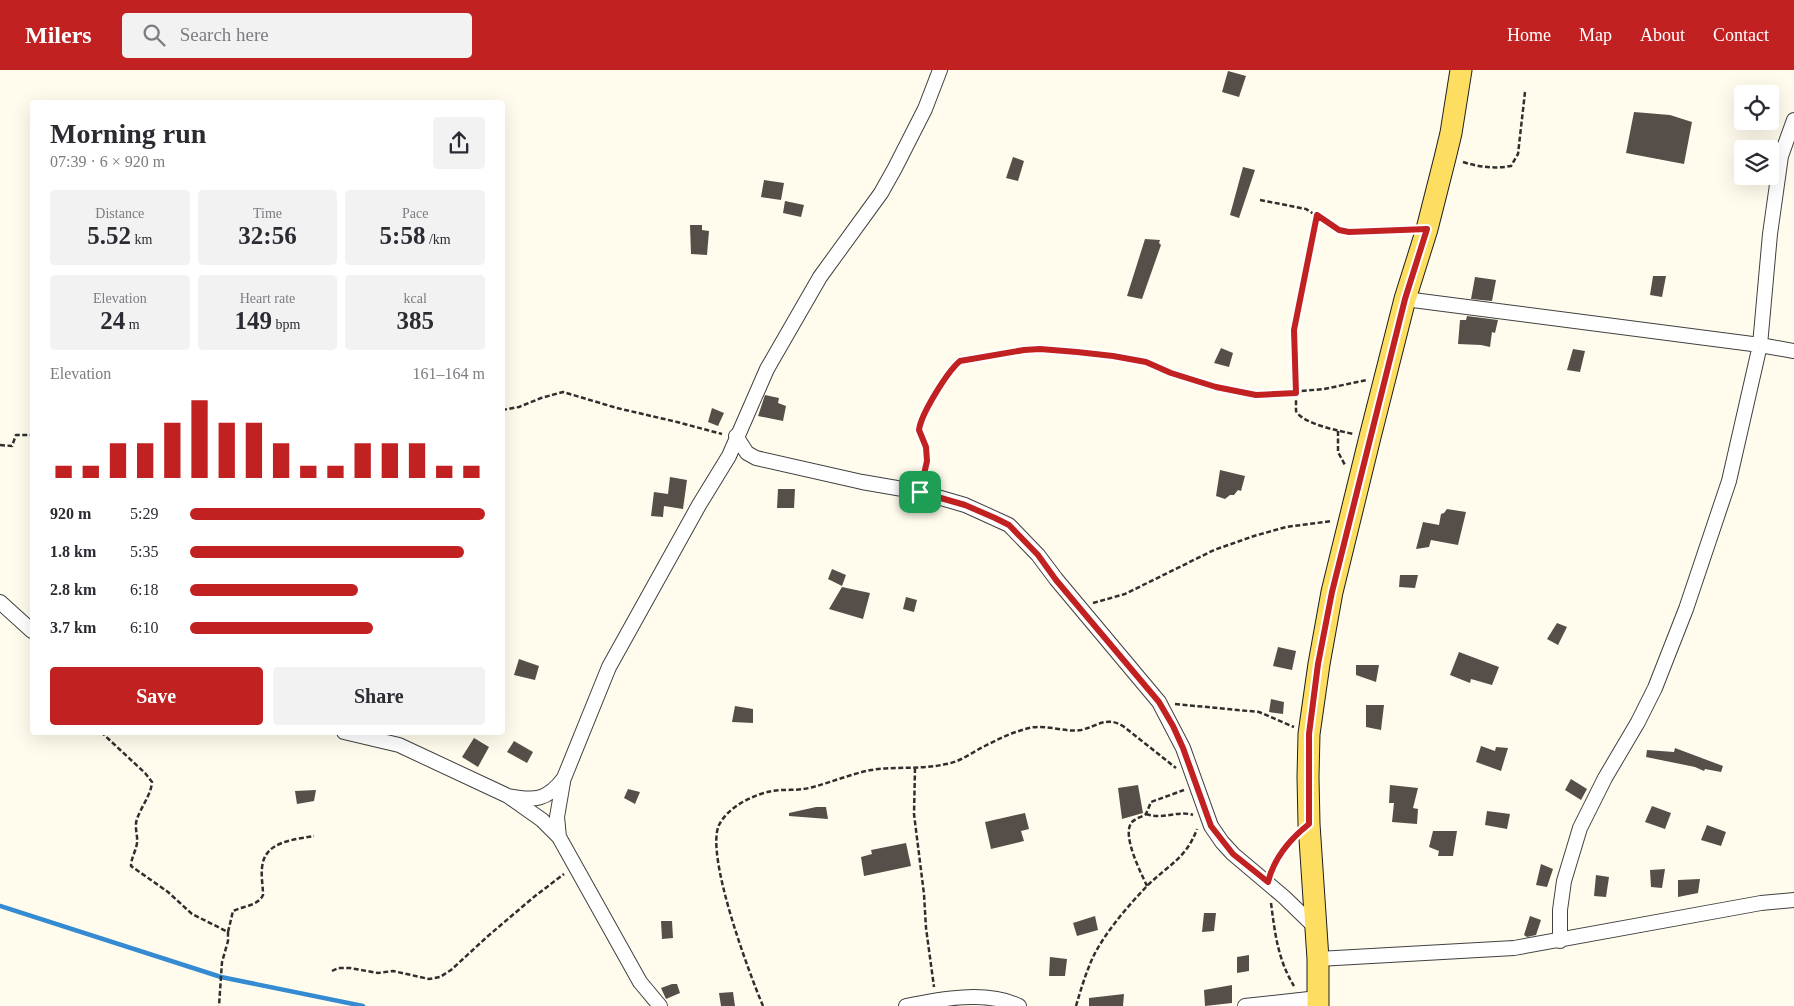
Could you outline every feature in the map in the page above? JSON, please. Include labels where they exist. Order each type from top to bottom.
[{"type":"main road","points":[[1312,1001],[1318,959],[1309,824],[1309,734],[1318,664],[1332,592],[1385,376],[1445,158],[1461,70]]},
{"type":"street","points":[[559,837],[557,817],[564,778],[613,659],[699,505],[729,456],[736,436],[767,369],[820,277],[881,193],[896,168],[925,109],[940,70]]},
{"type":"street","points":[[1560,941],[1560,910],[1564,881],[1580,828],[1605,778],[1638,722],[1655,688],[1686,609],[1730,480],[1760,345],[1770,234],[1780,156],[1794,120]]},
{"type":"street","points":[[1405,299],[1760,345],[1794,352]]},
{"type":"street","points":[[736,436],[747,453],[766,461],[862,482],[920,492],[965,505],[1009,525],[1038,555],[1056,580],[1159,702],[1180,740],[1196,783],[1203,814],[1222,842],[1233,854],[1268,882],[1316,928]]},
{"type":"street","points":[[0,602],[30,629]]},
{"type":"street","points":[[357,735],[399,745],[508,796],[542,820],[559,837],[640,982],[660,1006]]},
{"type":"street","points":[[508,796],[531,799],[542,798],[557,788],[564,778]]},
{"type":"street","points":[[1318,959],[1514,948],[1761,903],[1794,900]]},
{"type":"street","points":[[906,1006],[976,997],[997,999],[1019,1006]]},
{"type":"street","points":[[1245,1006],[1312,1001]]},
{"type":"path","points":[[1445,158],[1480,167],[1499,168],[1511,166],[1518,154],[1525,92]]},
{"type":"path","points":[[1260,200],[1306,209],[1339,230],[1349,232],[1427,229]]},
{"type":"path","points":[[1317,215],[1294,330],[1296,411],[1301,418],[1338,431],[1370,437]]},
{"type":"path","points":[[920,492],[927,461],[926,447],[920,435],[920,426],[940,385],[955,364],[964,359],[1040,349],[1104,355],[1146,362],[1171,373],[1216,387],[1256,395],[1296,393],[1324,389],[1385,376]]},
{"type":"path","points":[[505,410],[520,407],[541,398],[563,392],[718,434],[736,436]]},
{"type":"path","points":[[1338,431],[1338,452],[1341,459],[1346,466],[1360,477]]},
{"type":"path","points":[[0,445],[12,446],[14,436],[30,434]]},
{"type":"path","points":[[1080,607],[1125,594],[1214,550],[1254,536],[1286,527],[1350,519]]},
{"type":"path","points":[[1159,702],[1259,712],[1309,734]]},
{"type":"path","points":[[763,1006],[751,977],[733,922],[718,860],[716,838],[719,825],[729,812],[746,800],[772,791],[807,788],[872,770],[946,764],[961,759],[1009,735],[1039,726],[1079,730],[1109,720],[1123,726],[1165,761],[1196,783]]},
{"type":"path","points":[[104,735],[152,782],[150,792],[135,824],[137,845],[131,866],[168,892],[192,914],[228,932]]},
{"type":"path","points":[[915,768],[914,814],[936,1001]]},
{"type":"path","points":[[1147,886],[1128,833],[1132,822],[1146,814],[1149,804],[1155,799],[1196,783]]},
{"type":"path","points":[[1076,1006],[1084,978],[1094,955],[1108,932],[1147,886],[1183,855],[1194,837],[1203,814],[1158,817],[1146,814]]},
{"type":"path","points":[[1309,824],[1298,832],[1280,854],[1272,867],[1268,882],[1279,957],[1284,969],[1312,1001]]},
{"type":"path","points":[[219,1006],[222,962],[233,911],[262,899],[262,866],[267,851],[288,840],[314,836]]},
{"type":"path","points":[[332,971],[338,968],[350,968],[378,973],[393,971],[429,979],[440,977],[451,970],[535,896],[576,867]]},
{"type":"building","points":[[1228,71],[1246,76],[1239,97],[1222,92]]},
{"type":"building","points":[[1634,112],[1670,115],[1692,122],[1684,164],[1626,153]]},
{"type":"building","points":[[1013,157],[1024,161],[1018,181],[1006,178]]},
{"type":"building","points":[[1243,167],[1255,170],[1239,218],[1230,215]]},
{"type":"building","points":[[764,180],[784,183],[781,200],[761,197]]},
{"type":"building","points":[[785,201],[804,205],[801,217],[783,213]]},
{"type":"building","points":[[690,225],[702,225],[702,230],[709,231],[707,255],[691,254]]},
{"type":"building","points":[[1145,239],[1160,240],[1159,243],[1161,245],[1142,299],[1127,296]]},
{"type":"building","points":[[1653,276],[1666,276],[1662,297],[1650,295]]},
{"type":"building","points":[[1475,277],[1496,280],[1492,301],[1471,299]]},
{"type":"building","points":[[1467,316],[1498,320],[1495,333],[1492,332],[1490,347],[1458,344],[1460,320],[1466,320]]},
{"type":"building","points":[[1221,348],[1233,353],[1229,367],[1214,363]]},
{"type":"building","points":[[1573,349],[1585,351],[1580,372],[1567,370]]},
{"type":"building","points":[[765,395],[779,398],[778,403],[786,406],[783,421],[758,416]]},
{"type":"building","points":[[712,408],[724,413],[718,426],[708,422]]},
{"type":"building","points":[[1220,470],[1245,476],[1241,491],[1238,490],[1234,495],[1230,495],[1225,499],[1216,496]]},
{"type":"building","points":[[670,477],[687,480],[683,509],[664,506],[663,517],[651,516],[654,492],[668,494]]},
{"type":"building","points":[[778,489],[795,489],[794,508],[777,508]]},
{"type":"building","points":[[1447,509],[1466,512],[1458,545],[1431,540],[1429,547],[1416,549],[1423,522],[1439,525],[1441,514]]},
{"type":"building","points":[[832,569],[846,575],[842,586],[828,579]]},
{"type":"building","points":[[1400,575],[1418,575],[1415,588],[1399,587]]},
{"type":"building","points":[[842,587],[870,593],[863,619],[829,609]]},
{"type":"building","points":[[906,597],[917,600],[914,612],[903,609]]},
{"type":"building","points":[[1557,623],[1567,627],[1558,645],[1547,639]]},
{"type":"building","points":[[1278,647],[1296,651],[1292,670],[1273,666]]},
{"type":"building","points":[[1459,652],[1499,667],[1492,685],[1471,679],[1470,683],[1450,675]]},
{"type":"building","points":[[519,659],[539,666],[535,680],[514,675]]},
{"type":"building","points":[[1356,665],[1379,665],[1376,682],[1356,675]]},
{"type":"building","points":[[1271,699],[1284,702],[1283,714],[1269,712]]},
{"type":"building","points":[[1366,705],[1384,705],[1381,730],[1366,727]]},
{"type":"building","points":[[735,706],[753,709],[753,723],[732,722]]},
{"type":"building","points":[[474,738],[489,747],[478,767],[462,757]]},
{"type":"building","points":[[514,741],[533,752],[527,763],[507,752]]},
{"type":"building","points":[[1481,746],[1495,751],[1496,747],[1508,748],[1501,771],[1476,762]]},
{"type":"building","points":[[1675,748],[1723,766],[1721,772],[1705,769],[1704,771],[1695,767],[1646,757],[1647,750],[1674,752]]},
{"type":"building","points":[[1571,779],[1587,789],[1581,800],[1565,790]]},
{"type":"building","points":[[1138,785],[1143,813],[1122,819],[1118,788]]},
{"type":"building","points":[[1390,785],[1418,788],[1413,808],[1418,809],[1417,824],[1392,822],[1394,803],[1389,803]]},
{"type":"building","points":[[628,789],[640,792],[635,804],[624,798]]},
{"type":"building","points":[[316,790],[314,801],[297,804],[295,791]]},
{"type":"building","points":[[1652,806],[1671,813],[1665,829],[1645,822]]},
{"type":"building","points":[[816,807],[826,807],[828,819],[789,816],[789,813]]},
{"type":"building","points":[[1487,811],[1510,814],[1507,829],[1485,825]]},
{"type":"building","points":[[1025,813],[1029,829],[1021,831],[1024,841],[991,849],[985,822]]},
{"type":"building","points":[[1707,825],[1726,832],[1721,846],[1701,840]]},
{"type":"building","points":[[1433,831],[1457,831],[1453,856],[1438,856],[1439,851],[1429,847]]},
{"type":"building","points":[[906,843],[911,866],[864,876],[861,857],[872,854],[871,850]]},
{"type":"building","points":[[1541,864],[1553,869],[1547,887],[1536,885]]},
{"type":"building","points":[[1665,869],[1662,888],[1651,887],[1650,870]]},
{"type":"building","points":[[1596,875],[1609,877],[1606,897],[1594,896]]},
{"type":"building","points":[[1700,879],[1698,893],[1678,897],[1678,880]]},
{"type":"building","points":[[1204,913],[1216,913],[1214,931],[1202,932]]},
{"type":"building","points":[[1095,916],[1098,930],[1077,936],[1073,923]]},
{"type":"building","points":[[1530,916],[1541,920],[1536,935],[1527,937],[1524,935]]},
{"type":"building","points":[[661,921],[672,921],[673,938],[662,939]]},
{"type":"building","points":[[1249,955],[1249,971],[1237,973],[1237,957]]},
{"type":"building","points":[[1050,957],[1067,959],[1065,976],[1049,976]]},
{"type":"building","points":[[677,984],[680,993],[666,999],[661,988]]},
{"type":"building","points":[[1232,985],[1232,1003],[1205,1006],[1204,990]]},
{"type":"building","points":[[733,992],[735,1006],[721,1006],[719,993]]},
{"type":"building","points":[[1124,994],[1123,1006],[1089,1006],[1089,998]]},
{"type":"waterway","points":[[0,906],[221,977],[363,1006]]},
{"type":"route","points":[[1317,215],[1339,230],[1349,232],[1427,229],[1405,299],[1332,592],[1318,664],[1309,734],[1309,824],[1298,832],[1280,854],[1272,867],[1268,882],[1233,854],[1222,842],[1211,826],[1183,748],[1159,702],[1130,670],[1108,640],[1056,580],[1038,555],[1009,525],[965,505],[920,492],[925,474],[927,453],[920,435],[920,426],[940,385],[955,364],[960,361],[1002,352],[1024,350],[1040,349],[1077,352],[1146,362],[1171,373],[1216,387],[1256,395],[1296,393],[1294,330],[1317,215]]}]
